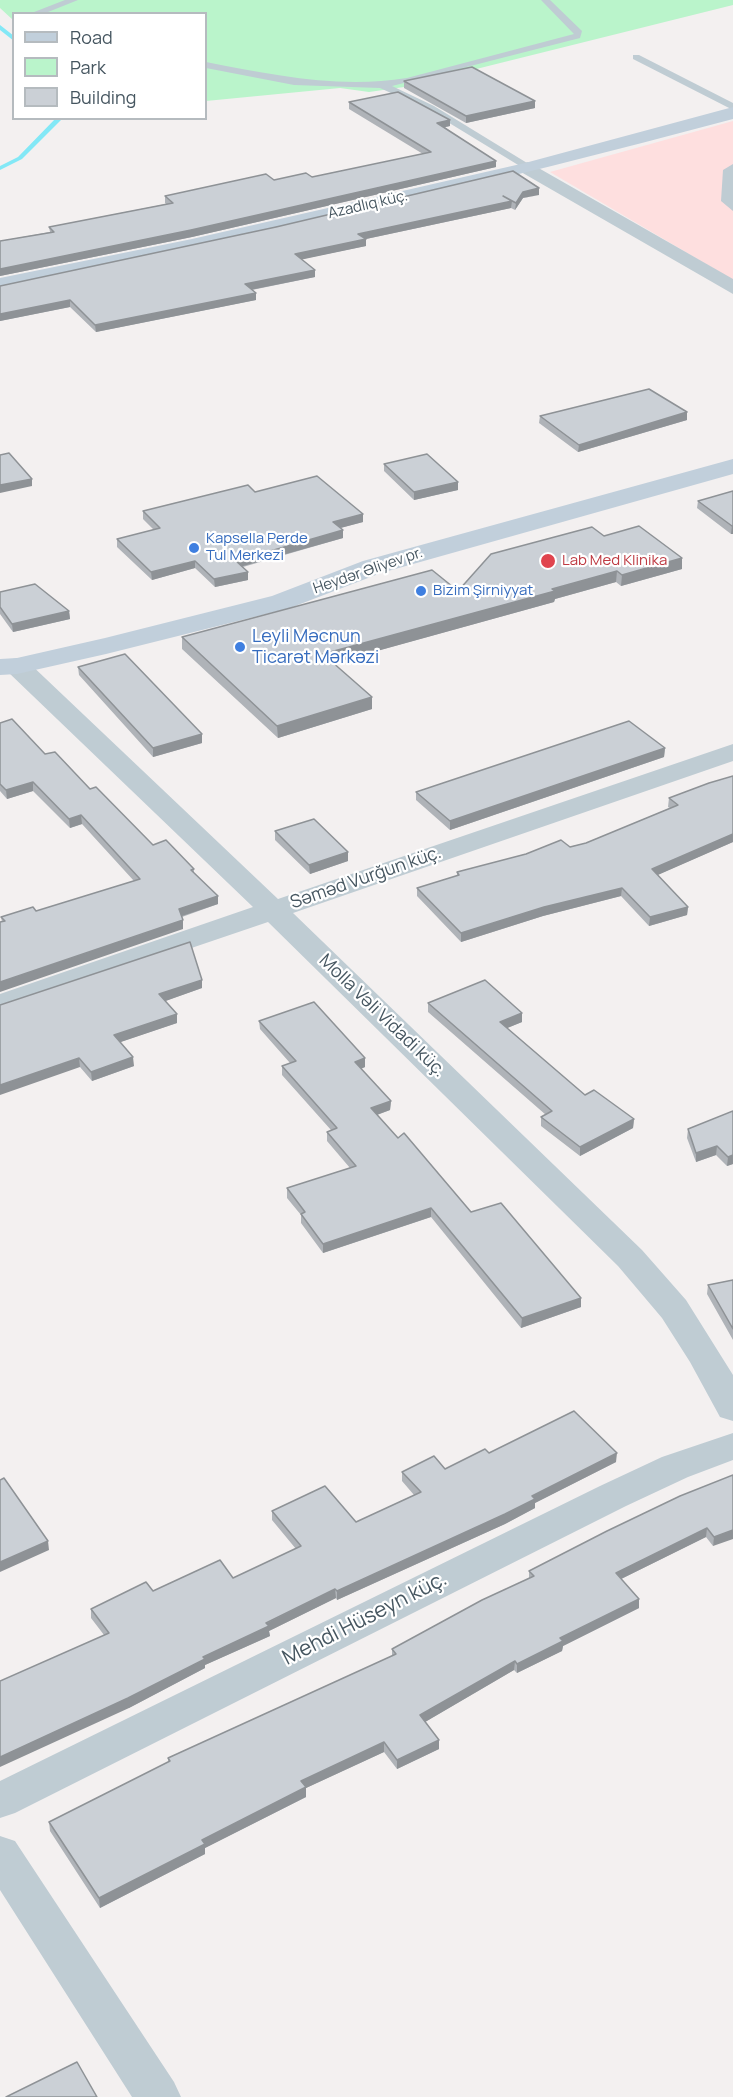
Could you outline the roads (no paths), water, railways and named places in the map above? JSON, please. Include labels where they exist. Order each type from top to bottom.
[{"type":"main road","name":"Azadlıq küç.","points":[[0,285],[204,242],[528,168],[733,113]]},
{"type":"main road","name":"Heydər Əliyev pr.","points":[[6,661],[281,602],[372,567],[733,466]]},
{"type":"main road","points":[[281,602],[395,578],[733,484]]},
{"type":"street","points":[[528,168],[733,288]]},
{"type":"street","name":"Molla Vəli Vidadi küç.","points":[[6,661],[273,910],[630,1258],[674,1309],[706,1358],[733,1408]]},
{"type":"street","name":"Səməd Vurğun küç.","points":[[0,1004],[733,752]]},
{"type":"street","name":"Mehdi Hüseyn küç.","points":[[0,1801],[613,1496],[675,1467],[733,1446]]},
{"type":"street","points":[[0,1854],[158,2097]]},
{"type":"lane","points":[[39,12],[75,0]]},
{"type":"lane","points":[[207,65],[315,84],[382,85],[408,81],[577,36],[579,33],[544,0]]},
{"type":"lane","points":[[636,57],[733,106]]},
{"type":"lane","points":[[382,85],[431,108],[528,168]]},
{"type":"lane","points":[[733,167],[728,170],[726,201],[733,208]]},
{"type":"waterway","points":[[0,27],[12,37]]},
{"type":"waterway","points":[[0,168],[20,158],[58,120]]},
{"type":"place","name":"Kapsella Perde Tul Merkezi","points":[[194,548]]},
{"type":"place","name":"Lab Med Klinika","points":[[548,561]]},
{"type":"place","name":"Bizim Şirniyyat","points":[[421,591]]},
{"type":"place","name":"Leyli Məcnun Ticarət Mərkəzi","points":[[240,647]]}]
